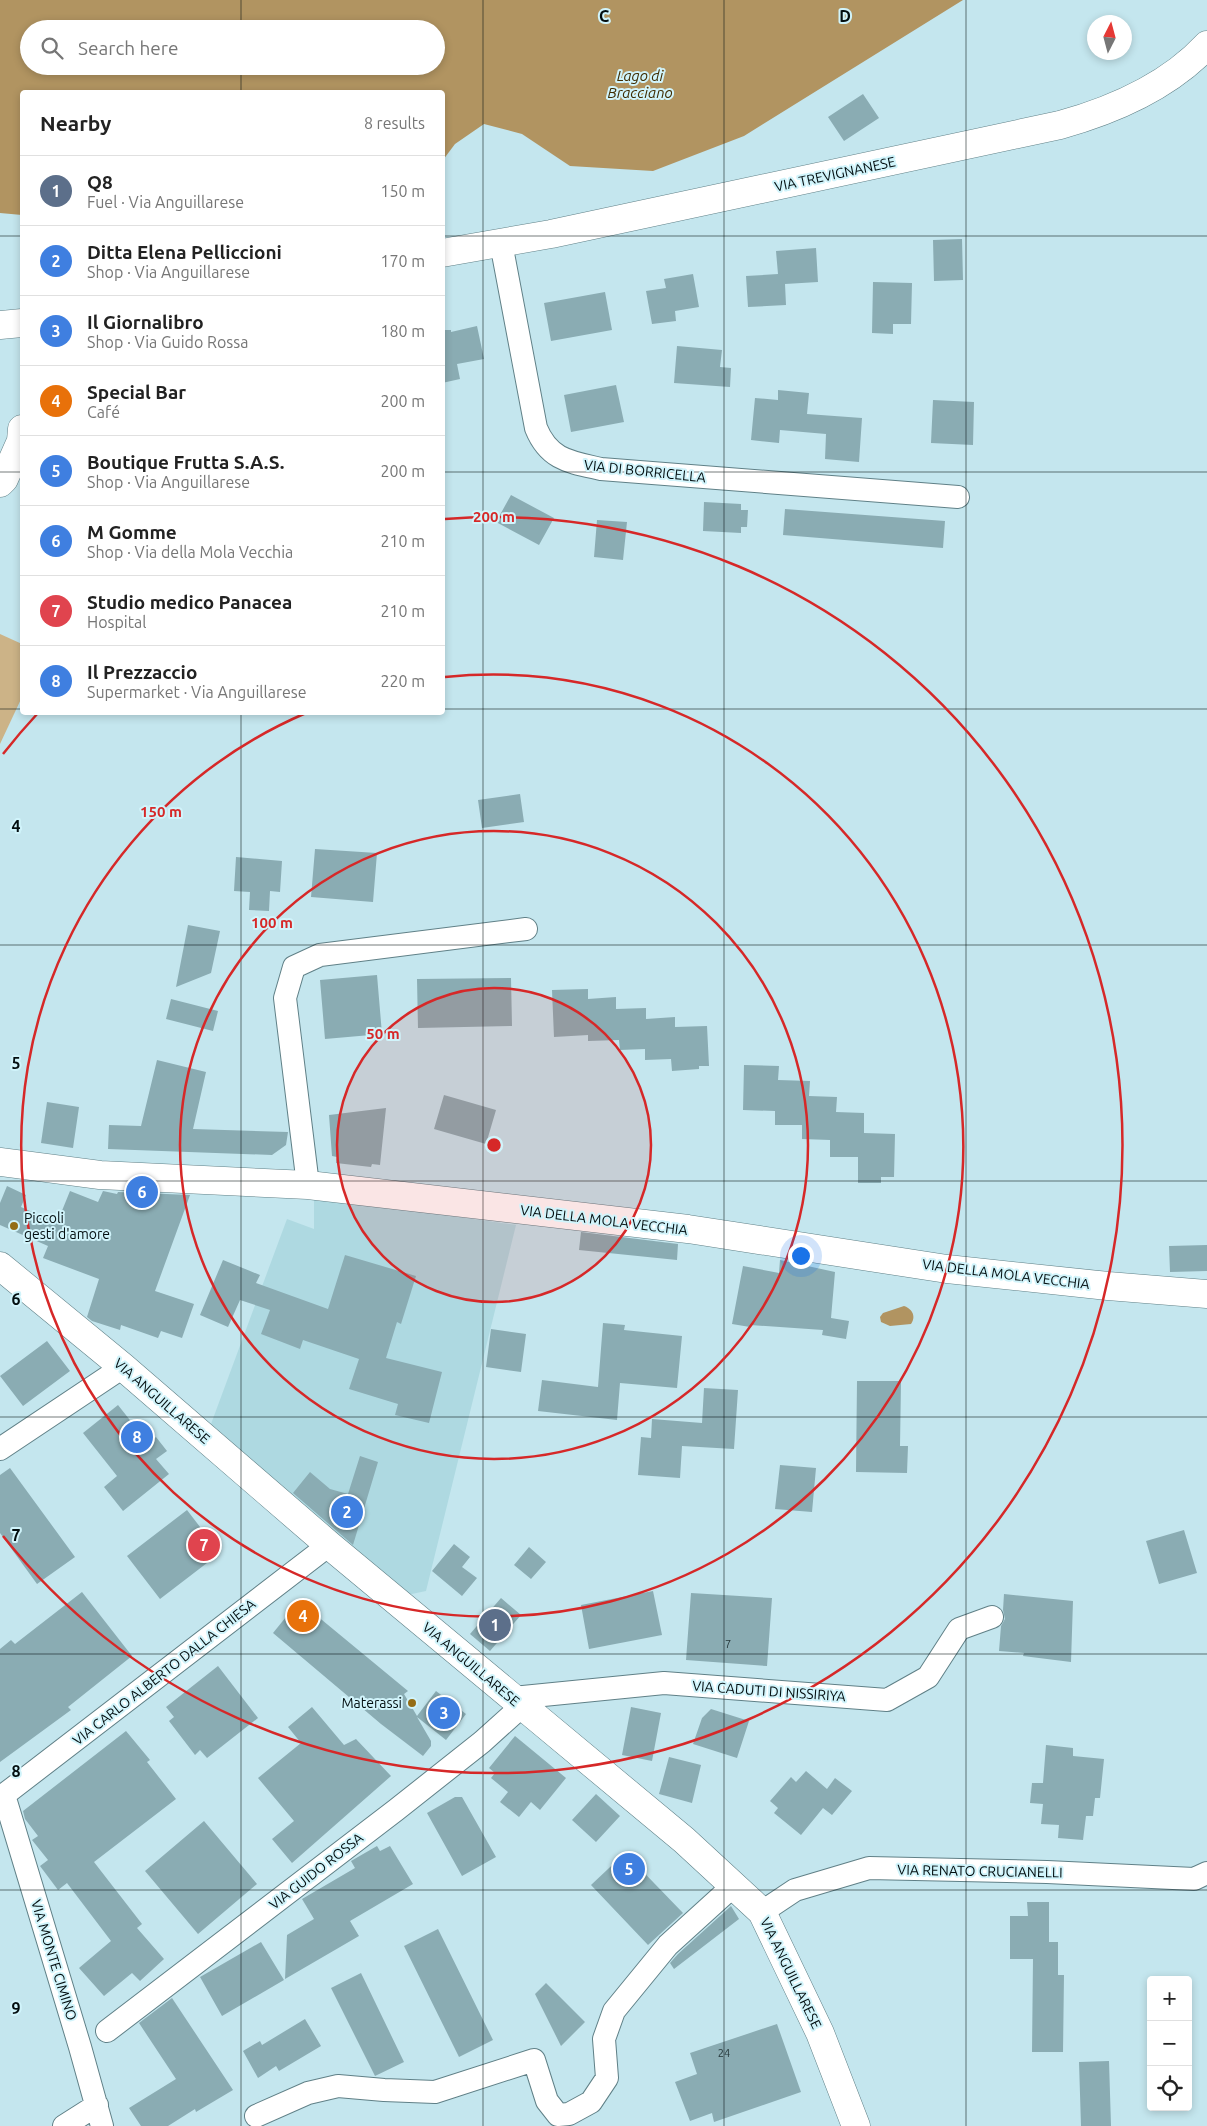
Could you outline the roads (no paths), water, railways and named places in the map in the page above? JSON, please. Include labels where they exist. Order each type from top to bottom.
[{"type":"main road","name":"VIA TREVIGNANESE","points":[[445,252],[570,230],[1067,123],[1114,107],[1148,91],[1181,70],[1207,45]]},
{"type":"main road","points":[[0,326],[20,323]]},
{"type":"main road","points":[[0,483],[4,479],[20,443]]},
{"type":"main road","name":"VIA DELLA MOLA VECCHIA","points":[[0,1162],[100,1175],[308,1185],[688,1229],[947,1269],[1108,1286],[1207,1294]]},
{"type":"main road","name":"VIA ANGUILLARESE","points":[[0,1266],[123,1367],[329,1545],[684,1840],[762,1912],[820,2033],[856,2126]]},
{"type":"street","name":"VIA DI BORRICELLA","points":[[501,243],[536,428],[542,442],[554,454],[572,463],[616,471],[958,497]]},
{"type":"street","points":[[308,1185],[284,998],[294,967],[320,955],[526,929]]},
{"type":"street","points":[[0,1449],[123,1367]]},
{"type":"street","name":"VIA CARLO ALBERTO DALLA CHIESA","points":[[2,1797],[329,1545]]},
{"type":"street","name":"VIA CADUTI DI NISSIRIYA","points":[[517,1702],[664,1682],[887,1700],[928,1677],[959,1629],[992,1617]]},
{"type":"street","name":"VIA GUIDO ROSSA","points":[[107,2031],[482,1742],[517,1702]]},
{"type":"street","name":"VIA MONTE CIMINO","points":[[2,1797],[99,2115]]},
{"type":"street","name":"VIA RENATO CRUCIANELLI","points":[[762,1912],[795,1890],[869,1868],[1047,1872],[1194,1879],[1207,1873]]},
{"type":"street","points":[[256,2116],[308,2092],[338,2086],[435,2092],[534,2060],[547,2100],[558,2115],[569,2114],[591,2102],[607,2078],[604,2038],[614,2011],[668,1945],[734,1886]]},
{"type":"street","points":[[64,2126],[99,2115]]},
{"type":"water","name":"Lago di Bracciano","points":[[0,0],[963,0],[744,136],[653,171],[570,166],[522,134],[484,124],[455,144],[445,157],[445,90],[20,90],[20,215],[0,213]]},
{"type":"water","points":[[904,1306],[910,1309],[913,1314],[911,1324],[890,1326],[881,1322],[880,1317],[883,1313]]},
{"type":"place","name":"M Gomme","points":[[142,1192]]},
{"type":"place","name":"Piccoli gesti d'amore","points":[[14,1226]]},
{"type":"place","name":"Il Prezzaccio","points":[[137,1437]]},
{"type":"place","name":"Ditta Elena Pelliccioni","points":[[347,1512]]},
{"type":"place","name":"Studio medico Panacea","points":[[204,1545]]},
{"type":"place","name":"Special Bar","points":[[303,1616]]},
{"type":"place","name":"Q8","points":[[495,1625]]},
{"type":"place","name":"Materassi","points":[[412,1703]]},
{"type":"place","name":"Il Giornalibro","points":[[444,1713]]},
{"type":"place","name":"Boutique Frutta S.A.S.","points":[[629,1869]]}]
